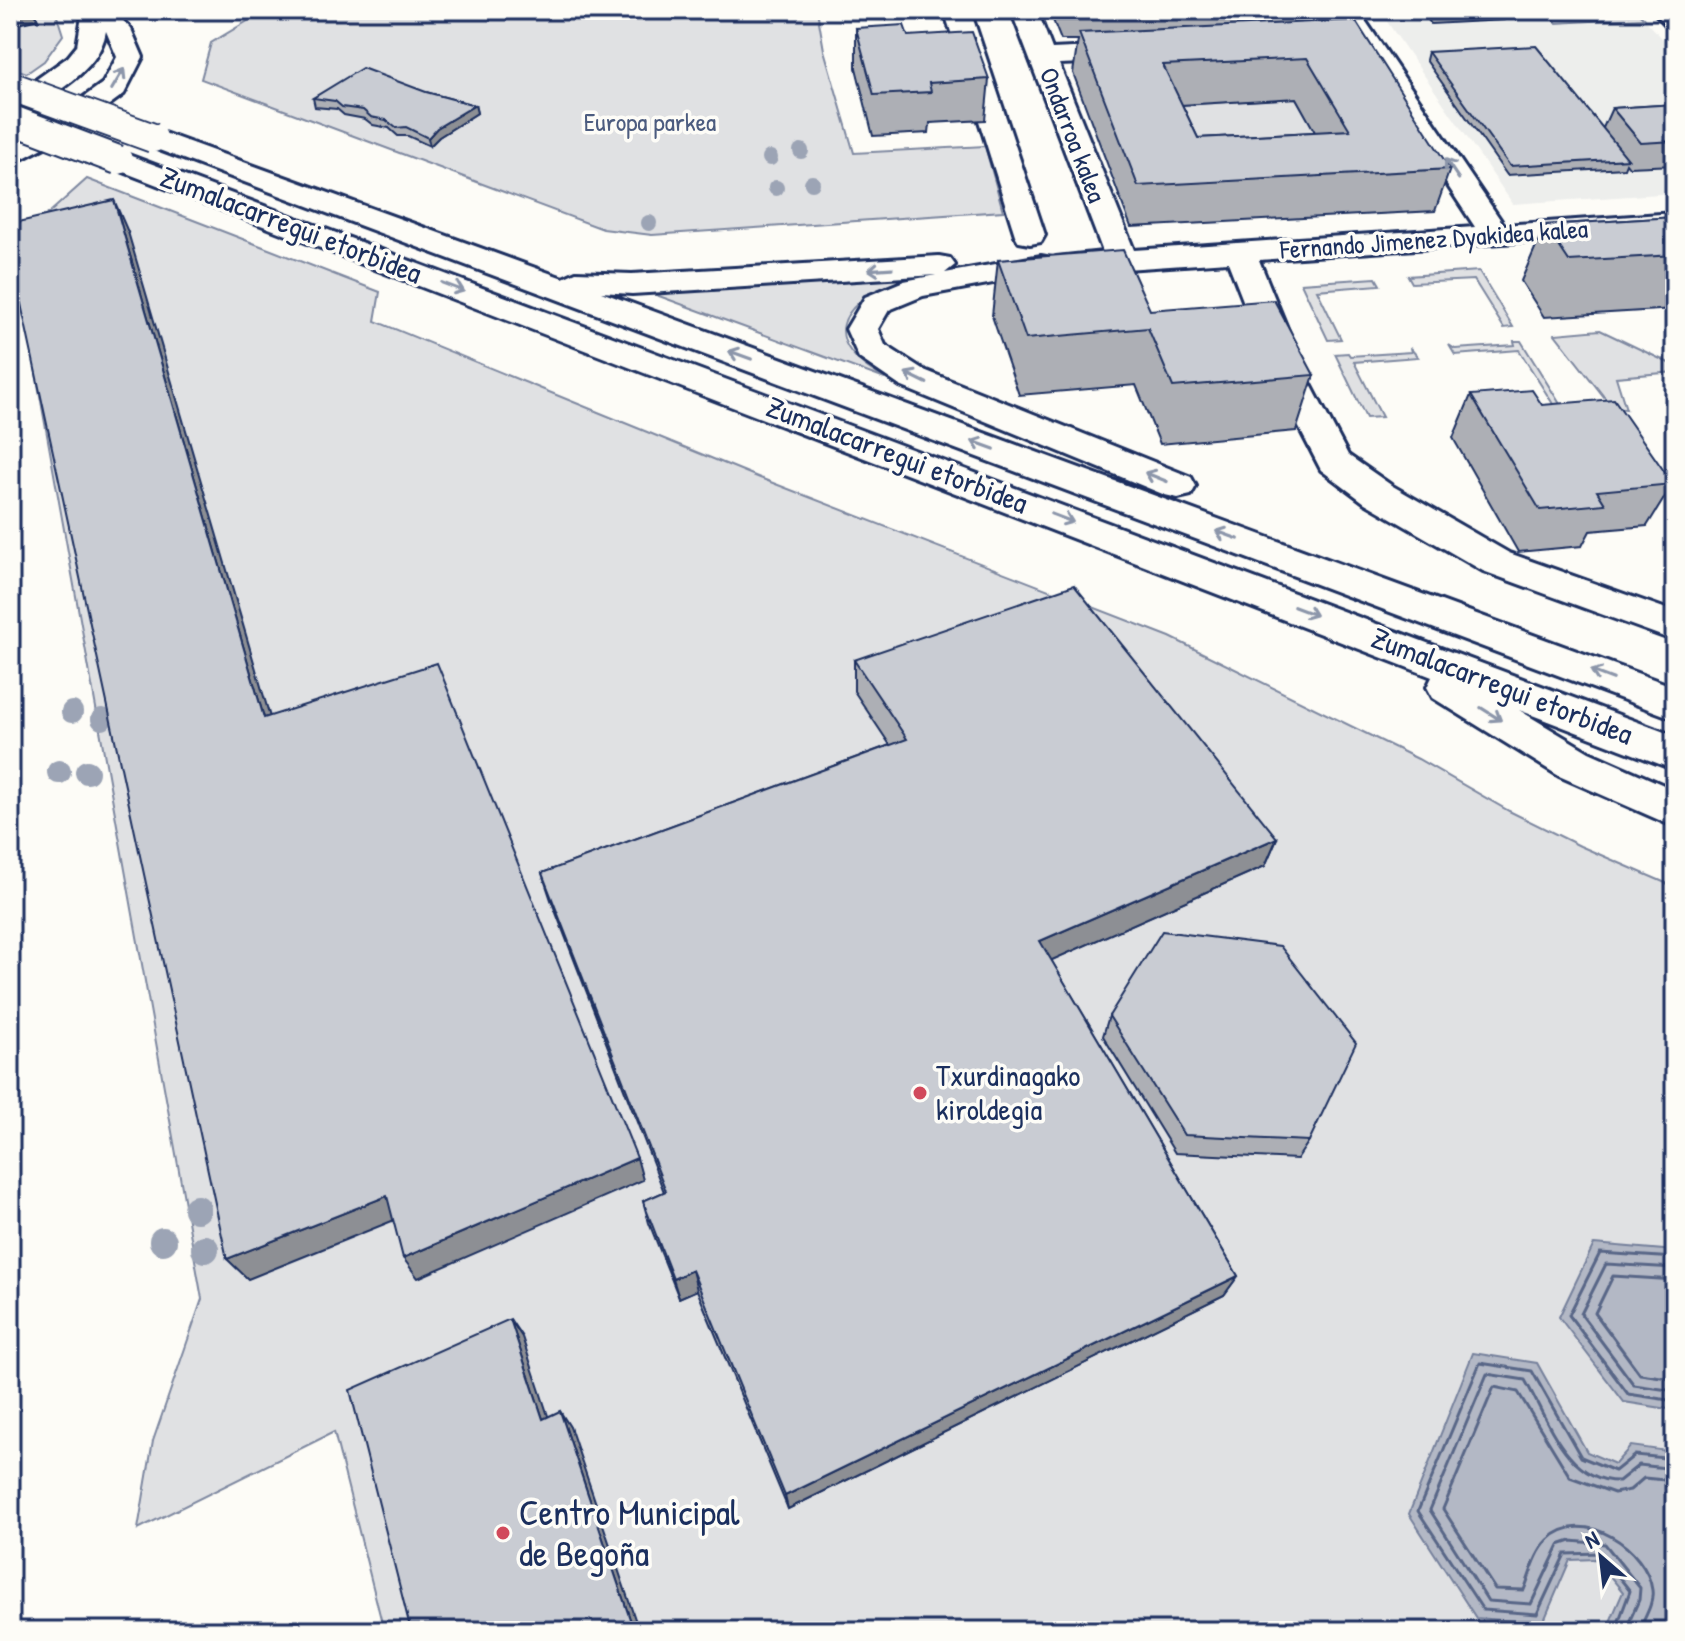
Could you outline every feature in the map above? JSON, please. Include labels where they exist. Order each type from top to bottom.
[{"type":"main road","points":[[10,111],[78,63],[90,47],[97,10]]},
{"type":"main road","points":[[10,156],[58,129],[114,88],[130,57],[118,29],[97,10]]},
{"type":"main road","points":[[957,10],[1036,250]]},
{"type":"main road","name":"Ondarroa kalea","points":[[1024,10],[1122,260]]},
{"type":"main road","points":[[1345,10],[1495,234]]},
{"type":"main road","points":[[1665,10],[1675,20]]},
{"type":"main road","points":[[1335,43],[1366,41]]},
{"type":"main road","points":[[1043,57],[1166,51]]},
{"type":"main road","name":"Zumalacarregui etorbidea","points":[[10,86],[1675,703]]},
{"type":"main road","name":"Zumalacarregui etorbidea","points":[[10,119],[1675,753]]},
{"type":"main road","name":"Fernando Jimenez Dyakidea kalea","points":[[1036,250],[1122,260],[1675,222]]},
{"type":"main road","points":[[538,280],[632,284],[938,265],[1036,250]]},
{"type":"main road","points":[[1036,250],[915,288],[876,304],[862,329],[871,351],[912,378],[1243,511],[1374,589]]},
{"type":"main road","name":"Fernando Jimenez Dyakidea kalea","points":[[1240,252],[1290,377],[1334,462],[1378,494],[1496,562],[1675,627]]},
{"type":"main road","points":[[1353,629],[1574,764],[1675,809]]},
{"type":"shaded area","points":[[1379,10],[1636,10],[1675,52],[1675,193],[1513,204]]},
{"type":"green space","points":[[10,10],[55,10],[63,35],[44,61],[27,73],[10,67]]},
{"type":"green space","name":"Europa parkea","points":[[266,10],[817,10],[824,50],[854,153],[985,146],[1003,211],[652,235],[603,229],[201,79],[211,43]]},
{"type":"green space","points":[[1547,10],[1636,10],[1644,18],[1557,23]]},
{"type":"green space","points":[[1296,98],[1338,171],[1190,180],[1156,106]]},
{"type":"green space","name":"Txurdinagako kiroldegia","points":[[87,179],[380,292],[375,321],[760,478],[1170,637],[1418,759],[1509,811],[1675,887],[1675,1631],[384,1631],[334,1432],[138,1529],[153,1441],[202,1299],[13,245]]},
{"type":"green space","points":[[1479,271],[1513,327],[1504,328],[1474,280],[1412,283],[1408,276]]},
{"type":"green space","points":[[910,274],[911,279],[884,287],[858,303],[844,325],[844,338],[851,352],[885,379],[648,292]]},
{"type":"green space","points":[[1376,278],[1380,285],[1317,290],[1341,339],[1328,340],[1301,283]]},
{"type":"green space","points":[[1600,330],[1675,366],[1675,372],[1616,377],[1626,409],[1612,407],[1555,334]]},
{"type":"green space","points":[[1514,341],[1521,341],[1560,404],[1553,404],[1519,350],[1455,355],[1449,345],[1455,349],[1515,345]]},
{"type":"green space","points":[[1410,348],[1418,357],[1354,362],[1382,417],[1366,418],[1335,354],[1411,352]]},
{"type":"water","points":[[1594,1244],[1675,1251],[1675,1410],[1624,1402],[1559,1317]]},
{"type":"water","points":[[1473,1353],[1537,1363],[1587,1452],[1615,1464],[1631,1446],[1675,1452],[1675,1631],[1606,1631],[1623,1592],[1596,1559],[1570,1560],[1543,1623],[1476,1618],[1409,1514]]},
{"type":"building","points":[[10,10],[34,10],[34,11],[10,17]]},
{"type":"building","points":[[1355,20],[1450,169],[1138,186],[1079,33]],"holes":[[[1307,58],[1350,130],[1198,138],[1163,65]]]},
{"type":"building","points":[[904,25],[908,36],[972,32],[989,79],[929,83],[931,92],[874,95],[856,28]]},
{"type":"building","points":[[1536,46],[1628,159],[1510,166],[1428,52]]},
{"type":"building","points":[[362,68],[426,92],[475,105],[437,128],[428,138],[406,127],[396,128],[363,110],[313,98]]},
{"type":"building","points":[[1675,104],[1675,141],[1641,143],[1612,108]]},
{"type":"building","points":[[114,200],[264,718],[437,663],[637,1158],[403,1258],[387,1196],[227,1259],[10,253],[10,224]]},
{"type":"building","points":[[1675,217],[1675,255],[1569,261],[1545,225]]},
{"type":"building","points":[[1123,250],[1150,310],[1274,300],[1314,375],[1173,387],[1148,328],[1026,339],[998,260]]},
{"type":"building","points":[[1532,390],[1542,405],[1614,399],[1673,484],[1597,491],[1605,504],[1540,510],[1471,395]]},
{"type":"building","points":[[1074,585],[1277,838],[1040,941],[1238,1276],[785,1496],[692,1270],[673,1279],[643,1201],[666,1191],[542,873],[907,739],[854,660]]},
{"type":"building","points":[[1162,931],[1280,946],[1356,1043],[1309,1141],[1184,1135],[1109,1016]]},
{"type":"building","name":"Centro Municipal de Begoña","points":[[510,1319],[543,1419],[560,1411],[634,1631],[411,1631],[350,1390]]},
{"type":"place","name":"Txurdinagako kiroldegia","points":[[920,1093]]},
{"type":"place","name":"Centro Municipal de Begoña","points":[[503,1533]]}]
